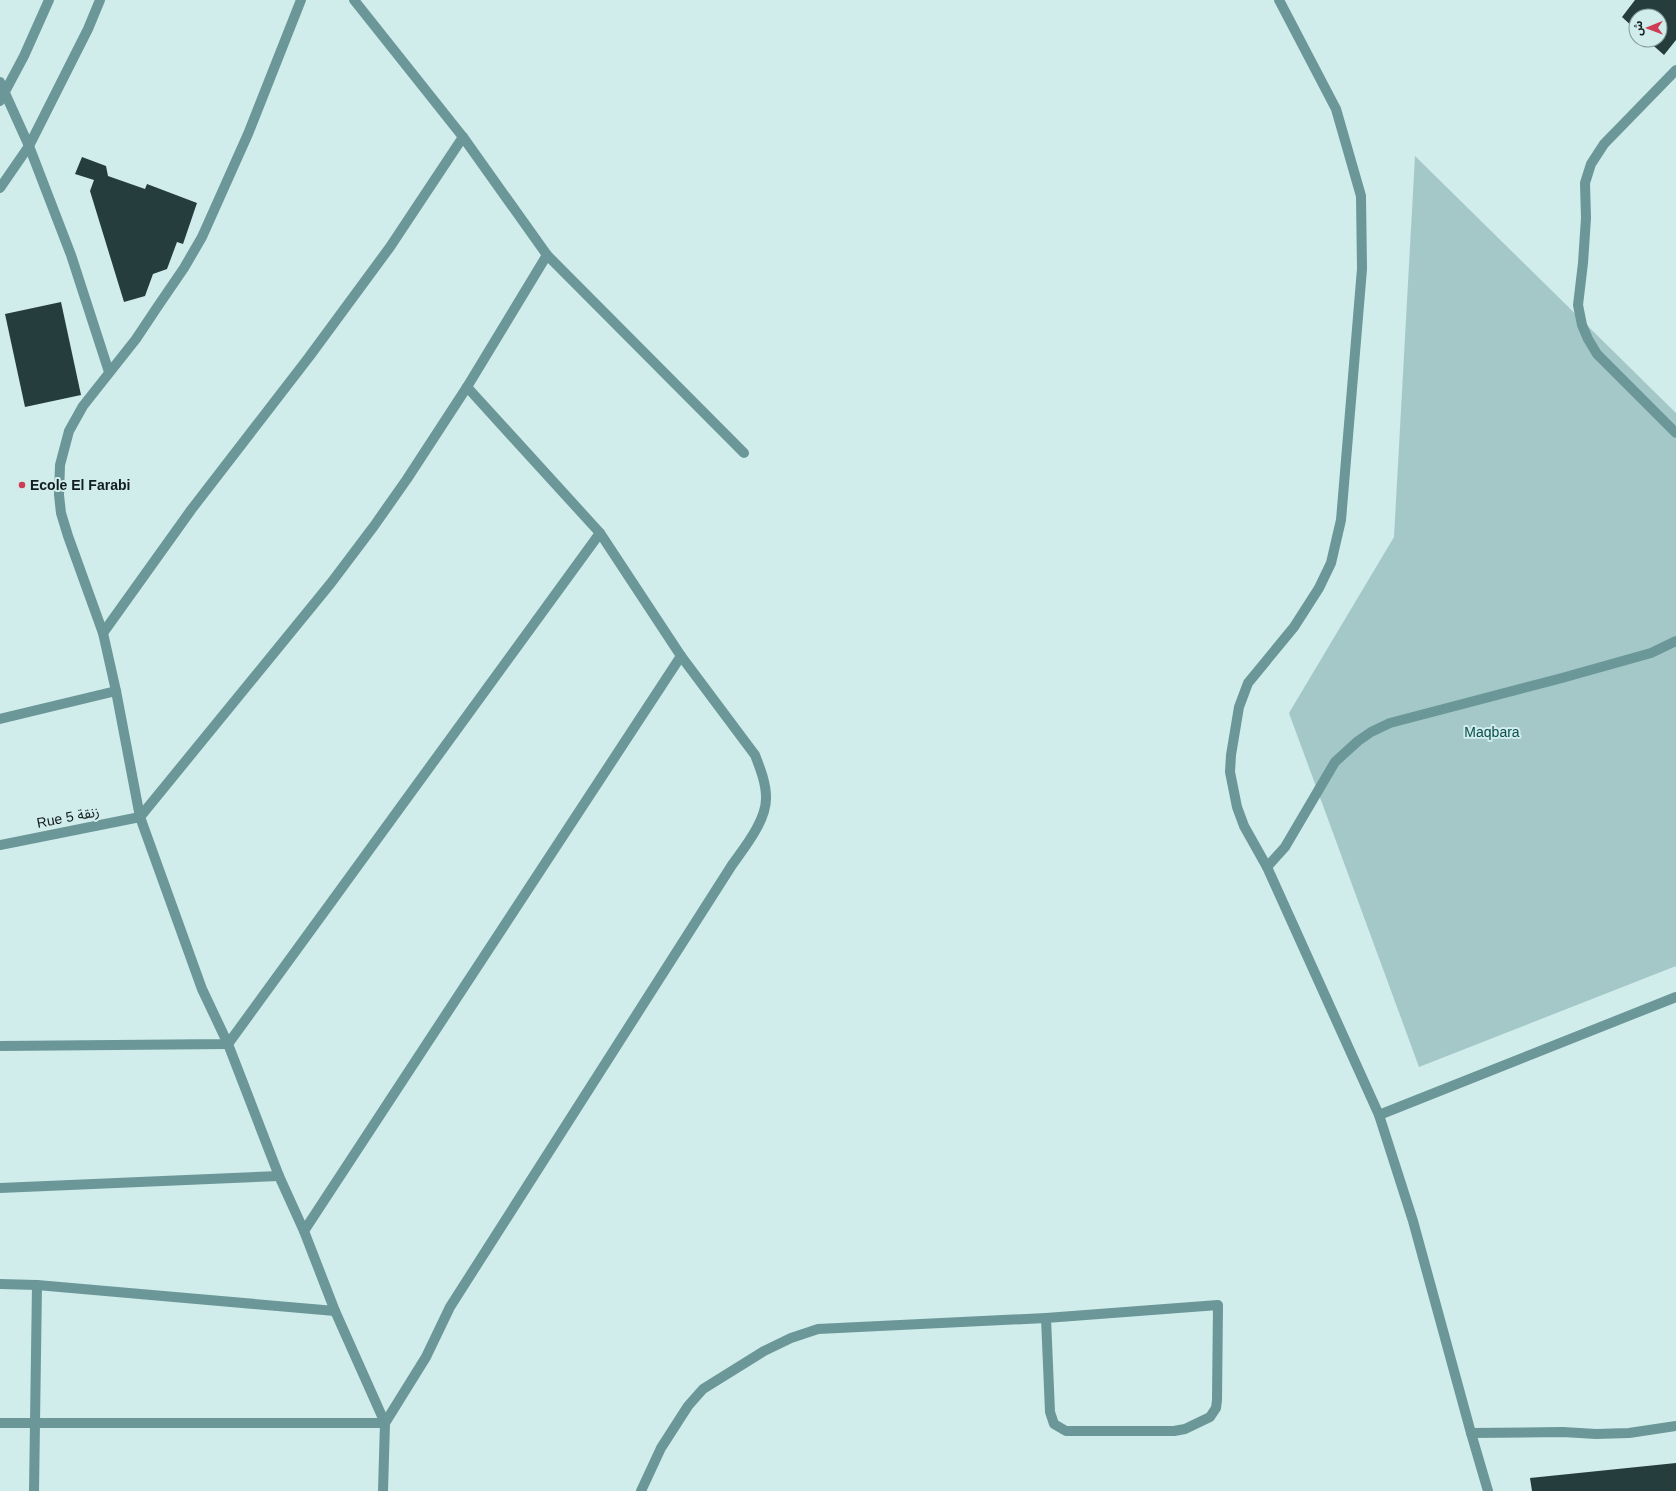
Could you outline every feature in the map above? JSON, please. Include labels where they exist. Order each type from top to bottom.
[{"type":"street","points":[[3,96],[24,56],[49,0]]},
{"type":"street","points":[[0,188],[29,146],[88,29],[100,0]]},
{"type":"street","points":[[301,0],[248,134],[202,236],[184,268],[136,339],[83,406],[69,431],[60,465],[59,488],[61,513],[103,633],[116,691],[140,817],[202,989],[228,1044],[279,1176],[304,1231],[336,1311],[385,1423],[383,1491]]},
{"type":"street","points":[[354,0],[463,137],[547,255],[744,453]]},
{"type":"street","points":[[1279,0],[1336,109],[1361,196],[1362,269],[1341,520],[1331,563],[1319,588],[1294,627],[1248,683],[1239,707],[1232,748],[1230,772],[1237,807],[1244,826],[1267,867],[1379,1115],[1414,1221],[1470,1433],[1488,1491]]},
{"type":"street","points":[[1676,70],[1604,144],[1591,164],[1585,182],[1586,218],[1578,305],[1582,326],[1588,340],[1598,354],[1676,433]]},
{"type":"street","points":[[0,82],[3,96],[29,146],[71,255],[109,372]]},
{"type":"street","points":[[103,633],[191,510],[309,357],[390,247],[463,137]]},
{"type":"street","points":[[140,817],[331,583],[407,479],[467,387],[547,255]]},
{"type":"street","points":[[385,1423],[426,1357],[450,1307],[746,845],[765,810],[766,791],[755,755],[681,656],[600,533],[467,387]]},
{"type":"street","points":[[228,1044],[600,533]]},
{"type":"street","points":[[1267,867],[1284,847],[1335,762],[1371,732],[1390,723],[1651,653],[1676,641]]},
{"type":"street","points":[[304,1231],[681,656]]},
{"type":"street","points":[[0,719],[116,691]]},
{"type":"street","name":"Rue 5 زنقة","points":[[0,845],[140,817]]},
{"type":"street","points":[[1379,1115],[1676,997]]},
{"type":"street","points":[[0,1046],[228,1044]]},
{"type":"street","points":[[0,1188],[279,1176]]},
{"type":"street","points":[[0,1284],[37,1285],[336,1311]]},
{"type":"street","points":[[34,1491],[37,1285]]},
{"type":"street","points":[[641,1491],[662,1448],[688,1406],[703,1389],[764,1351],[791,1338],[818,1329],[1046,1318],[1218,1305],[1216,1408],[1210,1418],[1185,1429],[1066,1431],[1060,1429],[1054,1424],[1050,1412],[1046,1318]]},
{"type":"street","points":[[0,1423],[385,1423]]},
{"type":"street","points":[[1470,1433],[1628,1433],[1676,1426]]},
{"type":"green space","name":"Maqbara","points":[[1415,156],[1676,413],[1676,966],[1419,1067],[1289,713],[1394,537]]},
{"type":"building","points":[[1635,0],[1676,0],[1676,40],[1664,55],[1656,48],[1668,48],[1668,8],[1629,8]]},
{"type":"building","points":[[1628,9],[1628,23],[1622,17]]},
{"type":"building","points":[[82,157],[106,166],[108,176],[145,189],[147,184],[197,203],[183,244],[177,242],[167,269],[153,274],[145,296],[124,302],[90,191],[94,180],[75,174]]},
{"type":"building","points":[[61,302],[81,395],[25,407],[5,314]]},
{"type":"building","points":[[1676,1463],[1676,1491],[1532,1491],[1530,1478]]},
{"type":"place","name":"Ecole El Farabi","points":[[22,485]]}]
